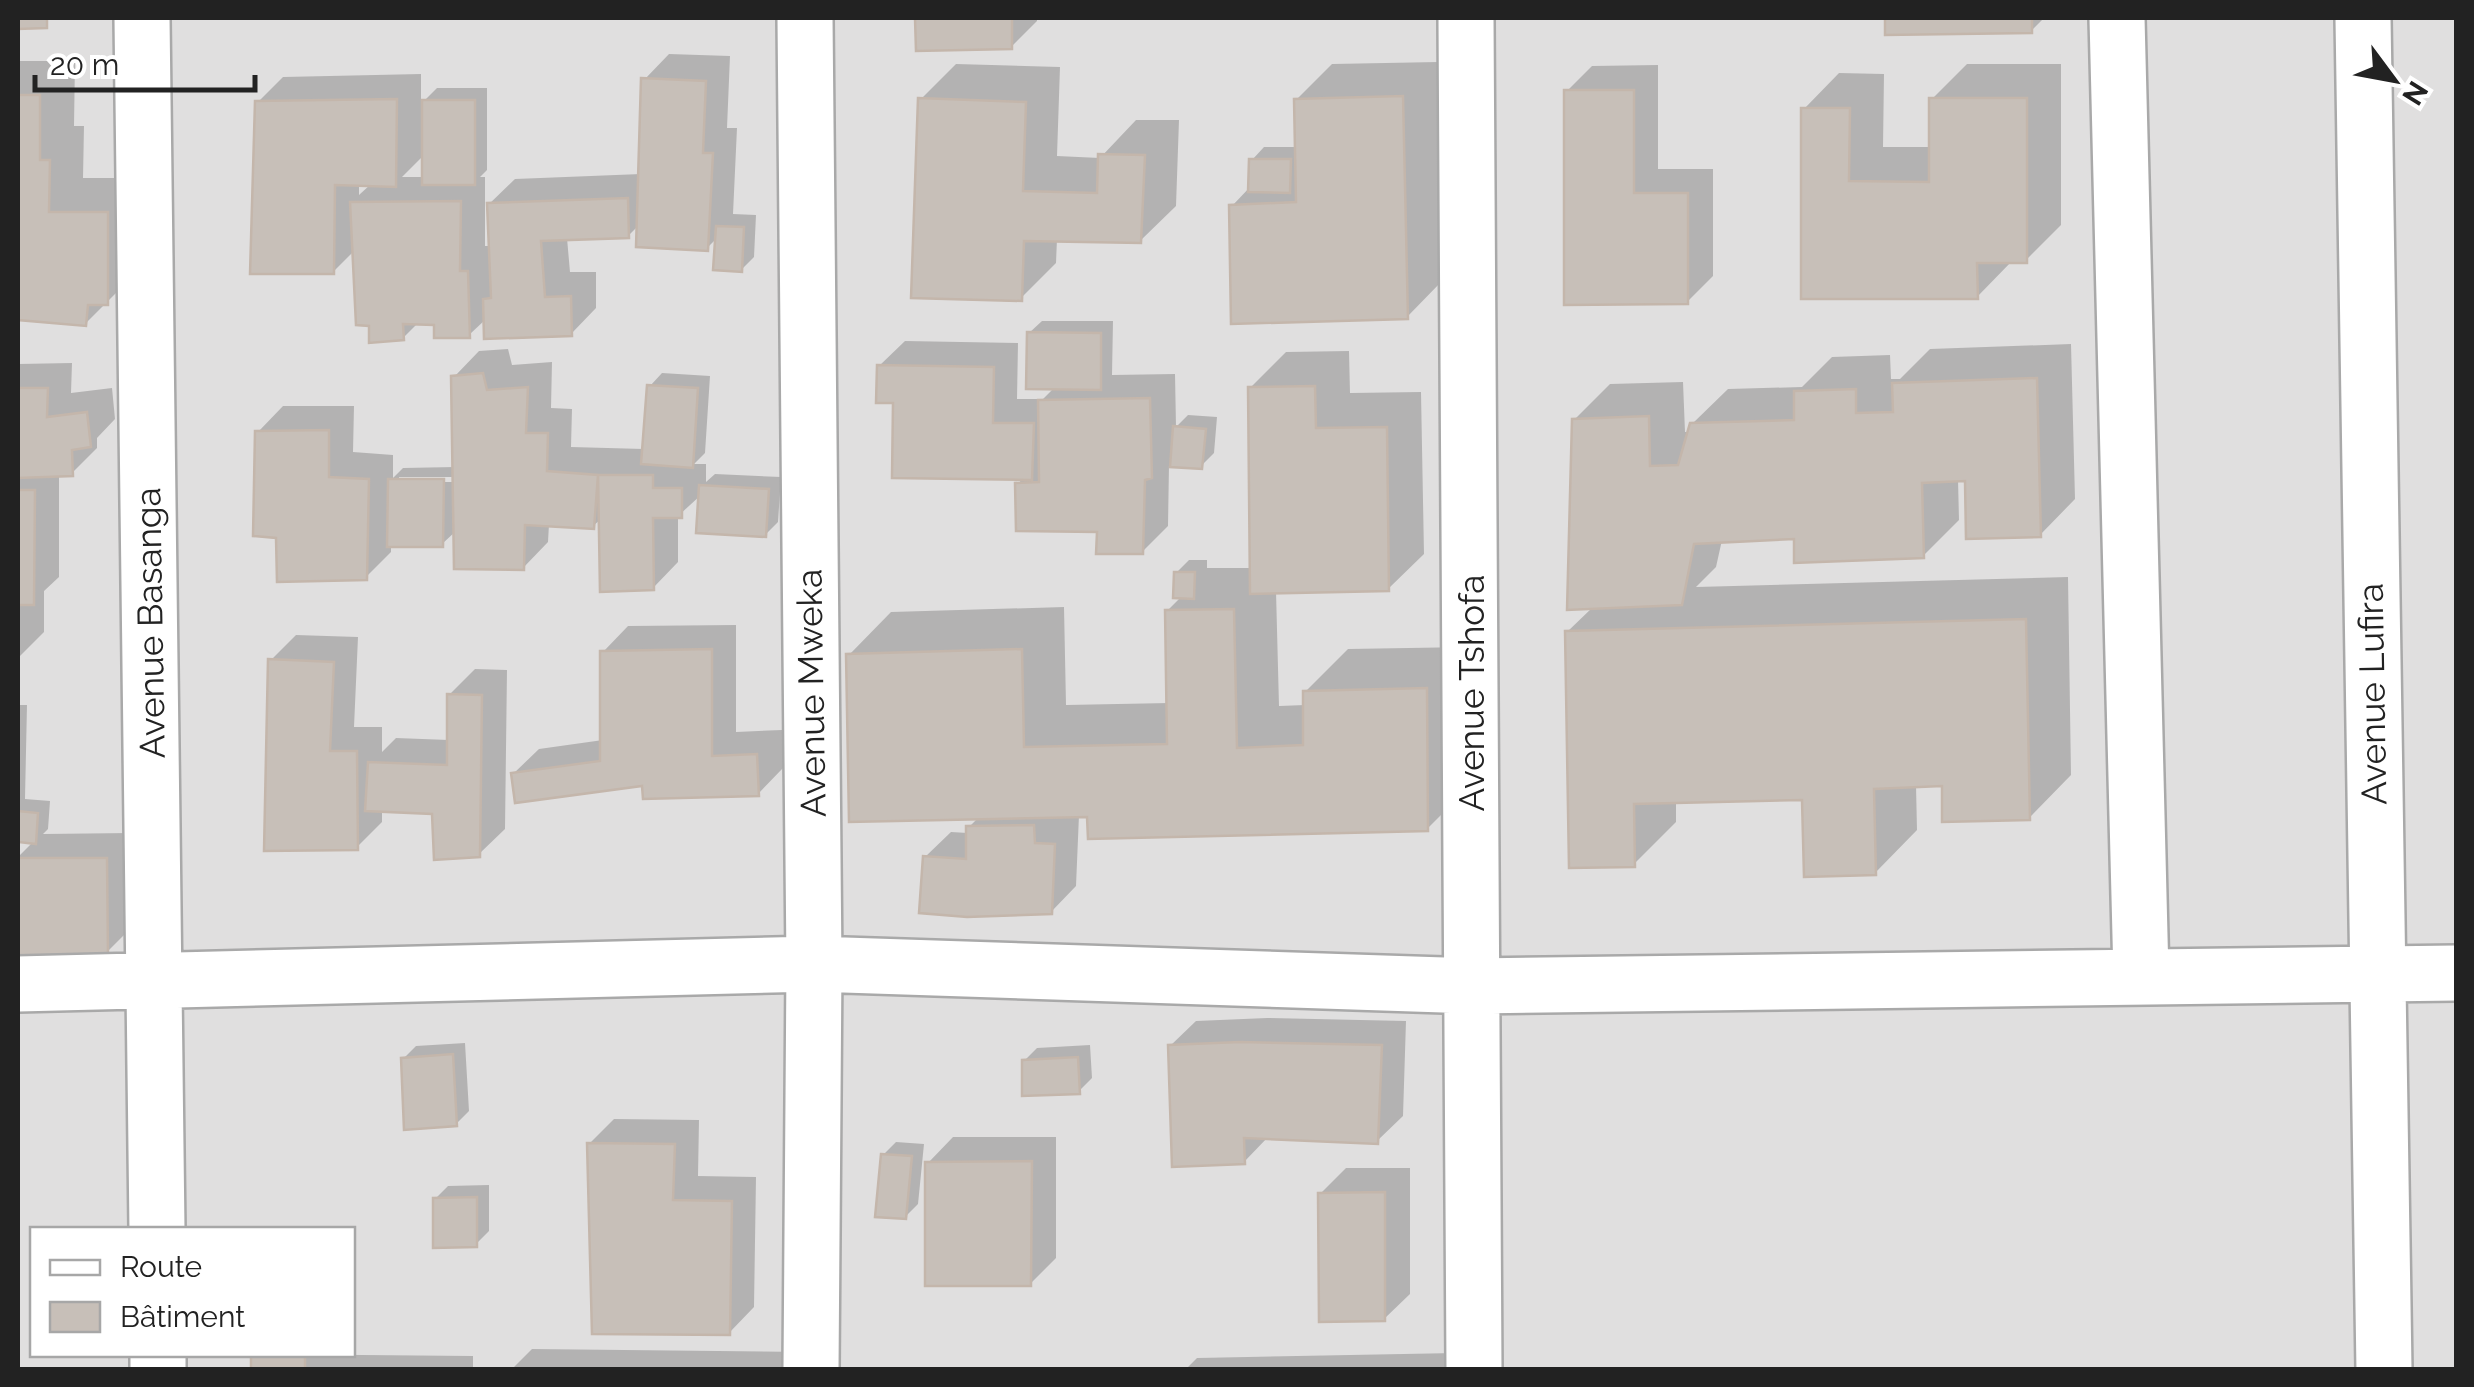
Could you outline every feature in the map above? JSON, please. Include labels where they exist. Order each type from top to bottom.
[{"type":"street","name":"Avenue Basanga","points":[[142,18],[157,1227]]},
{"type":"street","name":"Avenue Mweka","points":[[804,18],[814,964],[810,1370]]},
{"type":"street","name":"Avenue Tshofa","points":[[1466,18],[1474,1370]]},
{"type":"street","points":[[2118,18],[2141,976]]},
{"type":"street","name":"Avenue Lufira","points":[[2363,18],[2384,1370]]},
{"type":"street","points":[[18,984],[814,964],[1474,986],[2456,974]]},
{"type":"shaded area","points":[[18,18],[2456,18],[2456,1369],[18,1369]]},
{"type":"building","points":[[18,18],[47,18],[47,28],[18,29]]},
{"type":"building","points":[[915,18],[1012,18],[1012,49],[916,51]]},
{"type":"building","points":[[1885,18],[2032,18],[2032,33],[1885,35]]},
{"type":"building","points":[[641,78],[706,81],[703,153],[713,153],[708,251],[636,247]]},
{"type":"building","points":[[1564,90],[1634,90],[1634,193],[1688,193],[1688,304],[1564,305]]},
{"type":"building","points":[[18,95],[40,95],[40,160],[50,160],[49,212],[108,212],[108,305],[88,305],[86,326],[18,320]]},
{"type":"building","points":[[1403,96],[1408,319],[1231,324],[1229,205],[1296,202],[1294,99]]},
{"type":"building","points":[[918,98],[1026,102],[1023,191],[1097,193],[1098,154],[1145,155],[1141,243],[1024,241],[1022,301],[911,298]]},
{"type":"building","points":[[1929,98],[2027,98],[2027,263],[1977,263],[1978,299],[1801,299],[1801,108],[1850,108],[1849,181],[1929,182]]},
{"type":"building","points":[[397,99],[396,187],[335,185],[334,274],[250,274],[255,101]]},
{"type":"building","points":[[422,100],[475,100],[475,185],[422,185]]},
{"type":"building","points":[[1249,159],[1291,159],[1290,193],[1248,192]]},
{"type":"building","points":[[628,198],[629,238],[541,241],[545,297],[571,296],[572,336],[484,339],[483,299],[491,298],[487,203]]},
{"type":"building","points":[[461,201],[460,271],[468,271],[470,338],[434,338],[434,325],[403,324],[404,340],[369,343],[369,326],[356,325],[350,202]]},
{"type":"building","points":[[716,226],[744,227],[742,272],[713,270]]},
{"type":"building","points":[[1027,332],[1101,333],[1101,390],[1026,389]]},
{"type":"building","points":[[877,365],[994,367],[993,423],[1034,423],[1032,480],[892,478],[893,403],[876,403]]},
{"type":"building","points":[[483,373],[487,390],[528,387],[526,433],[548,433],[547,471],[598,475],[594,529],[525,525],[524,570],[454,569],[451,376]]},
{"type":"building","points":[[2037,378],[2041,537],[1966,539],[1965,481],[1922,483],[1924,558],[1794,563],[1794,539],[1694,544],[1682,605],[1567,610],[1572,419],[1649,416],[1650,466],[1678,465],[1690,423],[1794,420],[1794,391],[1856,389],[1856,413],[1893,412],[1892,383]]},
{"type":"building","points":[[647,385],[698,388],[693,468],[641,464]]},
{"type":"building","points":[[1315,386],[1316,428],[1387,427],[1389,591],[1250,594],[1248,387]]},
{"type":"building","points":[[18,388],[48,388],[47,417],[87,412],[91,447],[72,450],[73,476],[18,478]]},
{"type":"building","points":[[1150,398],[1152,478],[1145,480],[1143,554],[1096,554],[1097,532],[1016,531],[1015,483],[1039,482],[1038,400]]},
{"type":"building","points":[[1173,426],[1206,429],[1202,469],[1170,467]]},
{"type":"building","points":[[329,430],[329,477],[369,479],[367,580],[277,582],[276,538],[253,536],[255,431]]},
{"type":"building","points":[[598,475],[653,475],[653,488],[682,488],[682,518],[653,518],[654,590],[600,592]]},
{"type":"building","points":[[388,479],[444,479],[443,547],[387,547]]},
{"type":"building","points":[[699,485],[769,489],[766,537],[696,533]]},
{"type":"building","points":[[18,490],[35,490],[34,605],[18,605]]},
{"type":"building","points":[[1174,572],[1195,572],[1194,599],[1173,598]]},
{"type":"building","points":[[1234,609],[1237,748],[1303,745],[1303,691],[1427,688],[1428,831],[1088,839],[1087,817],[849,822],[846,654],[1022,649],[1024,747],[1167,744],[1165,610]]},
{"type":"building","points":[[2026,619],[2030,820],[1942,822],[1942,786],[1874,789],[1876,875],[1804,877],[1802,800],[1634,804],[1635,867],[1569,868],[1565,631]]},
{"type":"building","points":[[712,649],[712,756],[757,754],[759,796],[643,799],[642,786],[515,803],[511,773],[600,761],[600,651]]},
{"type":"building","points":[[268,659],[334,662],[330,751],[357,751],[358,850],[264,851]]},
{"type":"building","points":[[447,694],[482,695],[480,857],[434,860],[432,814],[365,811],[368,762],[447,765]]},
{"type":"building","points":[[18,811],[38,813],[36,844],[18,842]]},
{"type":"building","points":[[1034,825],[1035,843],[1055,844],[1052,914],[967,917],[919,913],[923,856],[966,859],[966,826]]},
{"type":"building","points":[[18,858],[107,858],[108,955],[18,957]]},
{"type":"building","points":[[1168,1045],[1382,1045],[1378,1144],[1244,1138],[1245,1164],[1172,1167]]},
{"type":"building","points":[[453,1054],[457,1126],[404,1130],[401,1058]]},
{"type":"building","points":[[1078,1057],[1080,1094],[1022,1096],[1022,1060]]},
{"type":"building","points":[[587,1143],[675,1144],[673,1200],[732,1201],[730,1335],[592,1334]]},
{"type":"building","points":[[881,1154],[912,1156],[906,1219],[875,1217]]},
{"type":"building","points":[[1032,1161],[1031,1286],[925,1286],[925,1162]]},
{"type":"building","points":[[1385,1192],[1385,1321],[1319,1322],[1318,1193]]},
{"type":"building","points":[[477,1197],[477,1247],[433,1248],[433,1198]]},
{"type":"building","points":[[251,1357],[305,1357],[305,1370],[251,1370]]}]
